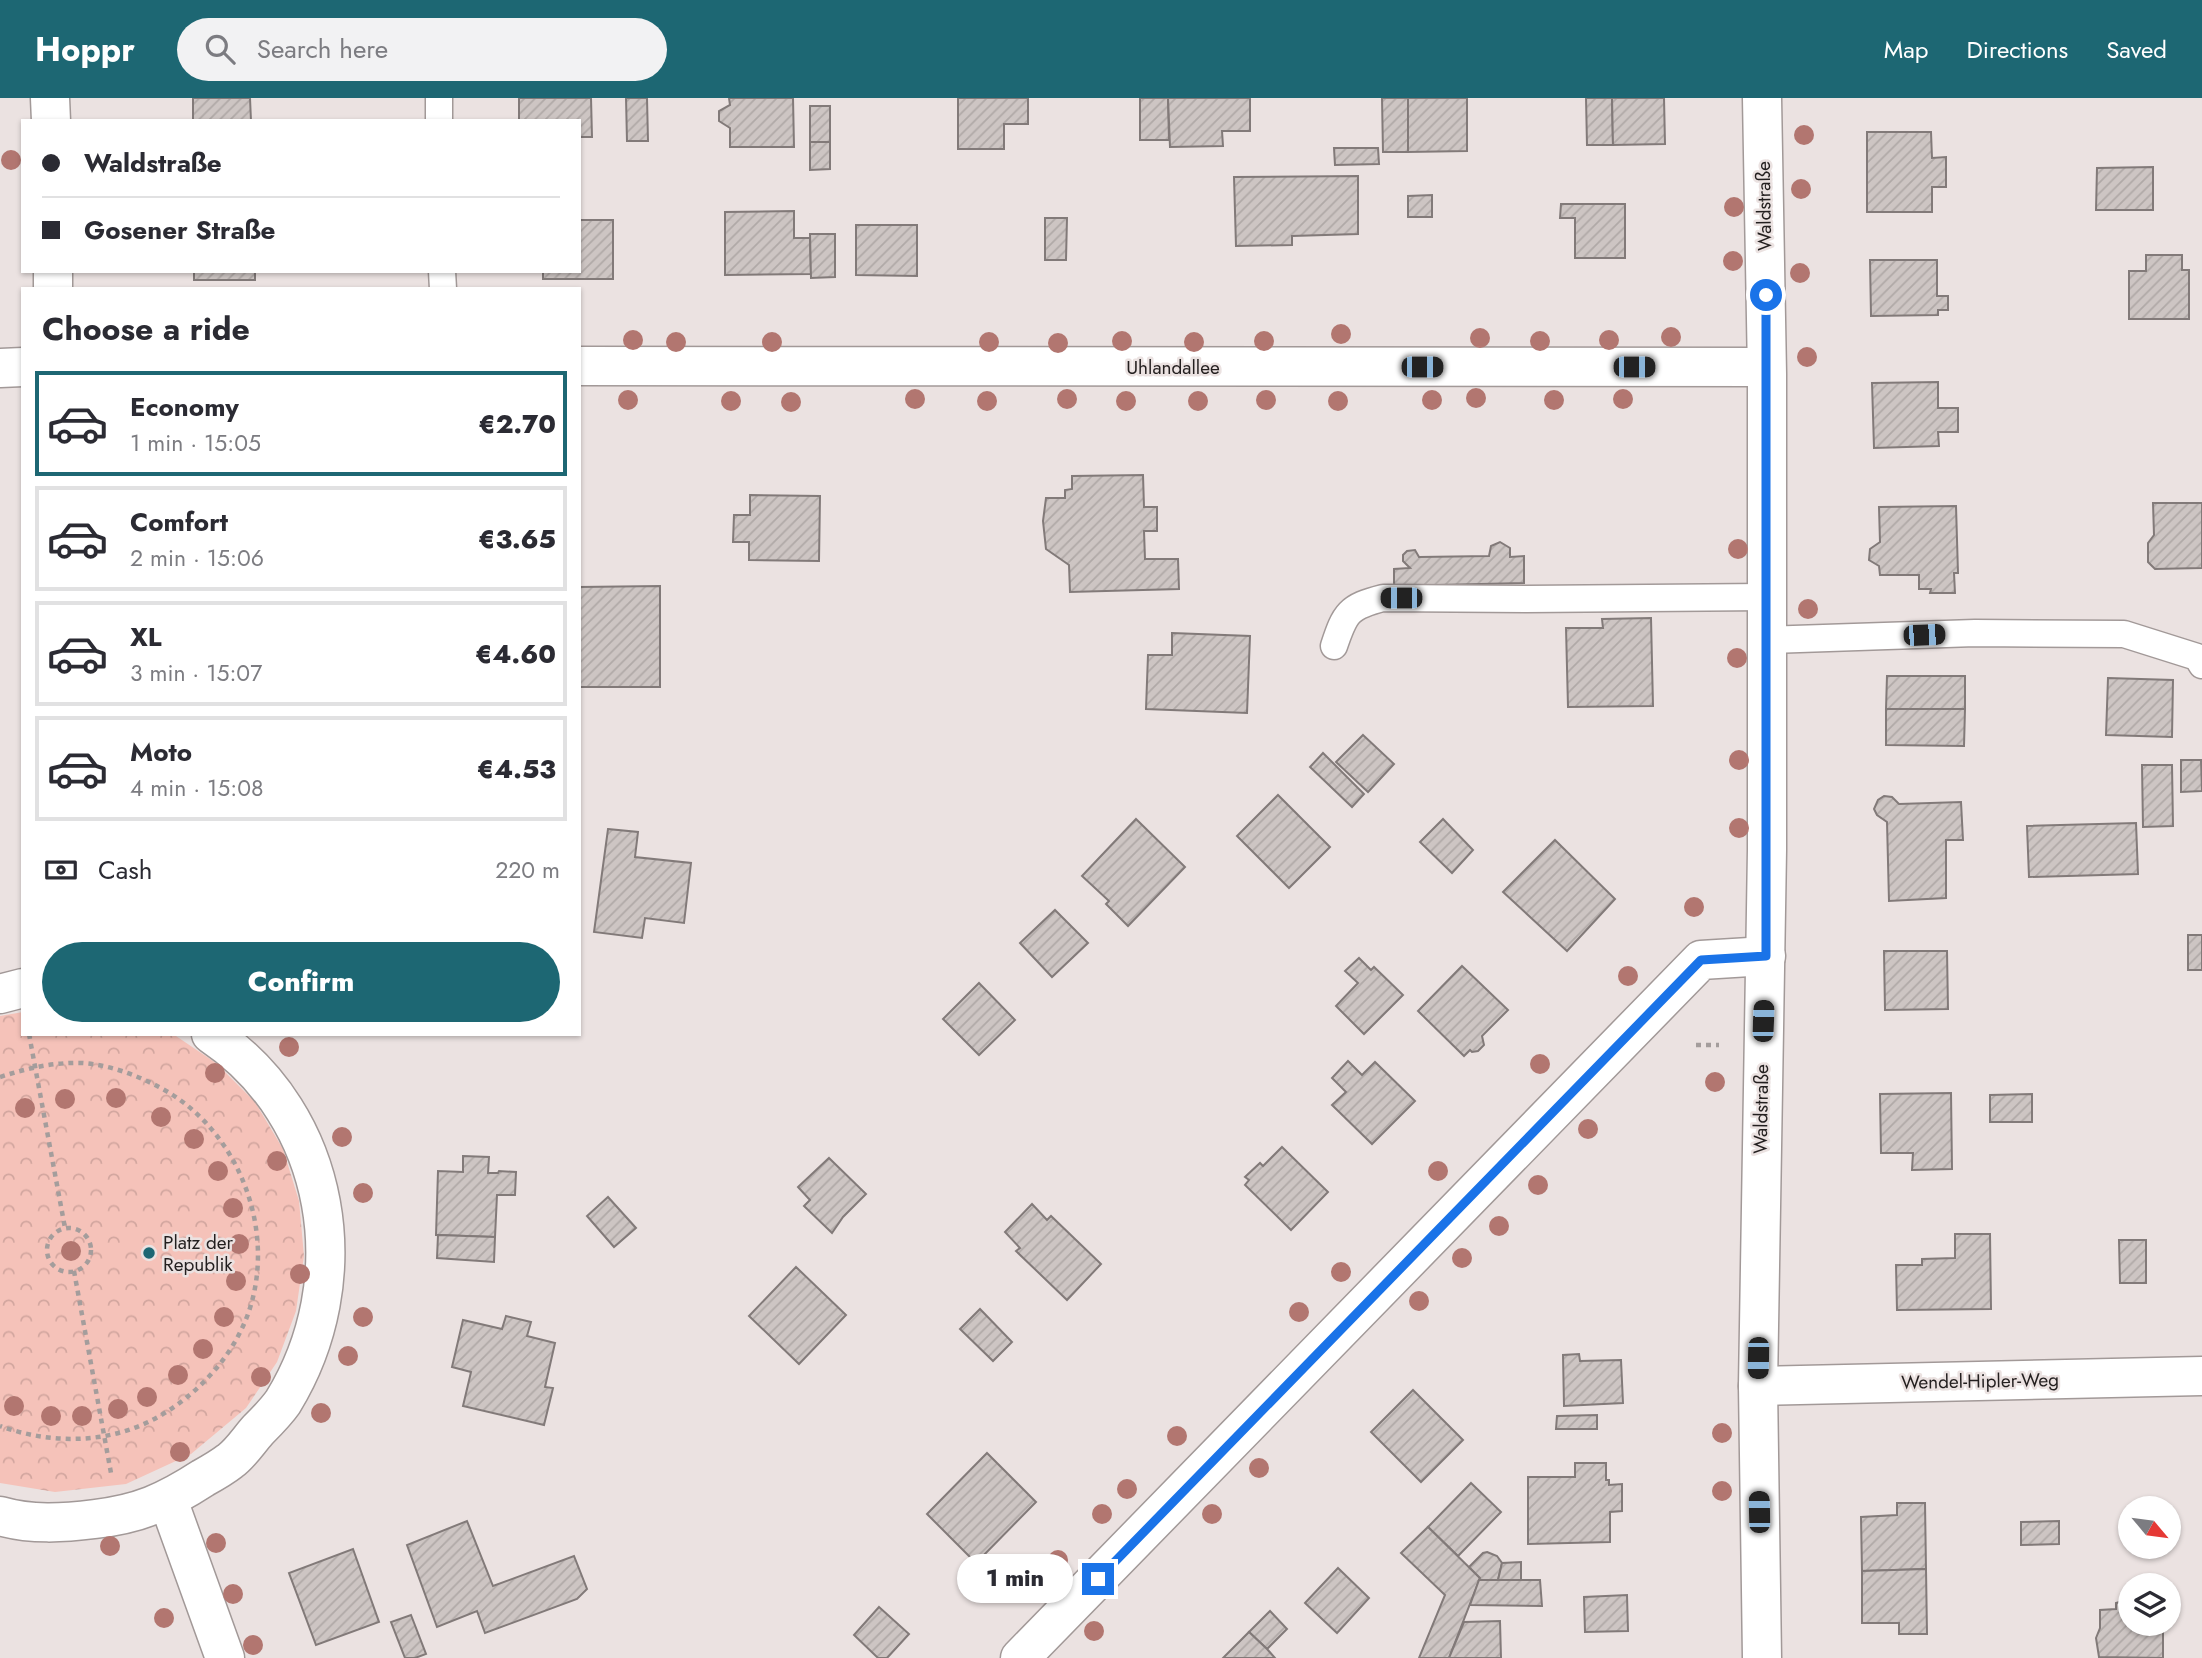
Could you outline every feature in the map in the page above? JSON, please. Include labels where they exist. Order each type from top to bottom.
[{"type":"street","points":[[50,98],[51,119]]},
{"type":"street","name":"Waldstraße","points":[[1762,98],[1767,640],[1766,956],[1762,1043],[1758,1386],[1762,1658]]},
{"type":"street","name":"Uhlandallee","points":[[581,366],[1766,367]]},
{"type":"street","points":[[0,368],[21,368]]},
{"type":"street","points":[[1020,1658],[1701,960],[1766,956]]},
{"type":"street","points":[[0,994],[21,989]]},
{"type":"street","points":[[0,1516],[53,1524],[120,1516],[168,1500],[232,1460],[281,1404],[303,1365],[318,1323],[326,1278],[326,1231],[320,1196],[302,1139],[271,1090],[232,1048],[214,1036]]},
{"type":"street","name":"Wendel-Hipler-Weg","points":[[1758,1386],[2202,1376]]},
{"type":"street","points":[[168,1500],[225,1658]]},
{"type":"lane","points":[[439,98],[439,119]]},
{"type":"lane","points":[[1334,646],[1343,619],[1360,604],[1383,598],[1766,597]]},
{"type":"lane","points":[[1767,640],[1975,633],[2124,634],[2197,657],[2202,664]]},
{"type":"path","points":[[29,1036],[65,1228]]},
{"type":"path","points":[[0,1077],[36,1066],[85,1063],[133,1074],[176,1096],[213,1129],[240,1170],[255,1217],[257,1266],[248,1314],[225,1358],[192,1395],[151,1422],[104,1437],[65,1440],[26,1435],[0,1426]]},
{"type":"path","points":[[65,1228],[79,1230],[90,1241],[90,1256],[81,1268],[74,1271],[60,1270],[47,1254],[49,1240],[58,1230],[65,1228]]},
{"type":"path","points":[[74,1271],[120,1516]]},
{"type":"green space","name":"Platz der Republik","points":[[21,1012],[21,1036],[176,1036],[216,1063],[255,1102],[283,1149],[299,1201],[304,1256],[296,1311],[277,1362],[246,1408],[191,1454],[126,1484],[55,1492],[0,1483],[0,1016]]},
{"type":"building","points":[[193,98],[250,98],[251,119],[193,119]]},
{"type":"building","points":[[519,98],[591,98],[592,137],[581,137],[581,119],[519,119]]},
{"type":"building","points":[[626,98],[647,98],[648,141],[627,141]]},
{"type":"building","points":[[729,98],[793,98],[794,147],[730,147],[730,128],[719,121],[719,111],[730,105]]},
{"type":"building","points":[[958,98],[1028,98],[1028,124],[1004,124],[1004,149],[958,149]]},
{"type":"building","points":[[1140,98],[1168,98],[1169,140],[1140,140]]},
{"type":"building","points":[[1168,98],[1250,98],[1250,131],[1222,131],[1223,146],[1170,147]]},
{"type":"building","points":[[1382,98],[1408,98],[1408,152],[1383,152]]},
{"type":"building","points":[[1408,98],[1467,98],[1467,151],[1408,152]]},
{"type":"building","points":[[1586,98],[1612,98],[1613,145],[1587,145]]},
{"type":"building","points":[[1612,98],[1664,98],[1665,144],[1613,145]]},
{"type":"building","points":[[810,106],[830,106],[830,142],[810,142]]},
{"type":"building","points":[[1867,132],[1931,132],[1932,158],[1946,157],[1946,187],[1932,187],[1932,212],[1867,212]]},
{"type":"building","points":[[810,142],[830,142],[830,169],[810,170]]},
{"type":"building","points":[[1334,148],[1378,148],[1379,164],[1335,165]]},
{"type":"building","points":[[2153,167],[2153,210],[2096,210],[2097,168]]},
{"type":"building","points":[[1358,176],[1358,234],[1292,236],[1292,245],[1236,246],[1234,177]]},
{"type":"building","points":[[1432,195],[1432,217],[1408,217],[1408,196]]},
{"type":"building","points":[[1561,204],[1625,204],[1625,258],[1575,258],[1575,218],[1560,218]]},
{"type":"building","points":[[794,211],[794,238],[810,238],[811,274],[725,275],[725,212]]},
{"type":"building","points":[[1045,218],[1067,218],[1066,260],[1045,260]]},
{"type":"building","points":[[581,220],[613,220],[613,279],[543,279],[543,273],[581,273]]},
{"type":"building","points":[[856,225],[917,225],[917,276],[856,275]]},
{"type":"building","points":[[810,234],[835,234],[835,277],[811,278]]},
{"type":"building","points":[[2146,255],[2182,255],[2182,270],[2189,270],[2189,319],[2129,319],[2129,271],[2146,271]]},
{"type":"building","points":[[1870,260],[1937,260],[1937,296],[1948,296],[1948,310],[1938,310],[1938,315],[1871,316]]},
{"type":"building","points":[[194,273],[255,273],[255,280],[194,280]]},
{"type":"building","points":[[1938,382],[1938,408],[1958,408],[1958,432],[1938,432],[1939,446],[1874,448],[1872,383]]},
{"type":"building","points":[[1143,475],[1144,507],[1157,507],[1157,531],[1144,531],[1145,559],[1178,559],[1179,589],[1070,592],[1069,565],[1046,549],[1043,521],[1046,498],[1065,498],[1065,490],[1072,489],[1072,476]]},
{"type":"building","points":[[750,495],[820,496],[819,561],[749,560],[749,542],[733,542],[734,515],[750,515]]},
{"type":"building","points":[[2153,503],[2202,503],[2202,568],[2155,569],[2148,562],[2148,543],[2154,535]]},
{"type":"building","points":[[1956,506],[1958,573],[1954,573],[1955,593],[1930,593],[1931,589],[1919,589],[1919,575],[1880,575],[1879,566],[1869,560],[1870,549],[1880,542],[1879,507]]},
{"type":"building","points":[[1500,542],[1510,548],[1510,557],[1524,556],[1524,583],[1394,586],[1394,569],[1410,568],[1403,561],[1403,555],[1407,551],[1415,550],[1419,557],[1489,556],[1491,546]]},
{"type":"building","points":[[660,586],[660,687],[581,687],[581,587]]},
{"type":"building","points":[[1651,618],[1653,706],[1568,707],[1566,628],[1603,628],[1602,619]]},
{"type":"building","points":[[1172,633],[1250,636],[1247,713],[1146,709],[1148,655],[1172,655]]},
{"type":"building","points":[[1887,676],[1965,676],[1965,709],[1886,709]]},
{"type":"building","points":[[2108,678],[2173,680],[2172,737],[2106,735]]},
{"type":"building","points":[[1886,709],[1965,709],[1964,746],[1886,745]]},
{"type":"building","points":[[1363,735],[1394,764],[1368,792],[1336,762]]},
{"type":"building","points":[[1323,753],[1364,794],[1352,807],[1310,767]]},
{"type":"building","points":[[2181,760],[2201,760],[2202,791],[2181,792]]},
{"type":"building","points":[[2142,765],[2172,765],[2173,826],[2143,827]]},
{"type":"building","points":[[1278,795],[1330,847],[1289,888],[1237,836]]},
{"type":"building","points":[[1884,796],[1892,797],[1899,804],[1961,802],[1963,840],[1946,840],[1946,898],[1889,901],[1887,822],[1877,815],[1874,809],[1878,800]]},
{"type":"building","points":[[1136,819],[1185,867],[1128,926],[1106,904],[1109,901],[1082,876]]},
{"type":"building","points":[[1443,819],[1473,850],[1452,873],[1420,842]]},
{"type":"building","points":[[2136,823],[2138,874],[2029,877],[2027,826]]},
{"type":"building","points":[[608,829],[638,832],[635,857],[691,863],[684,923],[645,918],[642,938],[594,932]]},
{"type":"building","points":[[1555,840],[1615,899],[1567,951],[1503,892]]},
{"type":"building","points":[[1055,910],[1088,943],[1052,977],[1020,943]]},
{"type":"building","points":[[2188,935],[2202,935],[2202,970],[2188,970]]},
{"type":"building","points":[[1884,951],[1947,951],[1948,1009],[1885,1010]]},
{"type":"building","points":[[1359,958],[1371,970],[1374,967],[1403,995],[1364,1034],[1336,1006],[1358,983],[1345,971]]},
{"type":"building","points":[[1462,966],[1508,1010],[1482,1036],[1484,1045],[1478,1051],[1470,1050],[1464,1056],[1418,1011]]},
{"type":"building","points":[[979,983],[1015,1020],[979,1055],[943,1019]]},
{"type":"building","points":[[1348,1061],[1362,1075],[1375,1062],[1415,1101],[1372,1144],[1332,1105],[1346,1092],[1332,1078]]},
{"type":"building","points":[[1951,1093],[1952,1169],[1912,1170],[1913,1153],[1881,1153],[1880,1094]]},
{"type":"building","points":[[2032,1094],[2032,1122],[1990,1122],[1990,1095]]},
{"type":"building","points":[[1282,1147],[1328,1192],[1291,1230],[1245,1185],[1249,1180],[1245,1177],[1260,1163],[1263,1166]]},
{"type":"building","points":[[463,1156],[489,1157],[488,1173],[516,1172],[515,1195],[497,1195],[495,1237],[436,1235],[438,1171],[463,1172]]},
{"type":"building","points":[[829,1158],[866,1194],[843,1217],[832,1233],[804,1206],[810,1200],[798,1187]]},
{"type":"building","points":[[608,1197],[636,1228],[614,1247],[587,1216]]},
{"type":"building","points":[[1032,1204],[1047,1220],[1051,1216],[1101,1264],[1067,1300],[1016,1251],[1020,1248],[1005,1232]]},
{"type":"building","points":[[1955,1234],[1990,1234],[1991,1309],[1897,1310],[1896,1265],[1922,1265],[1922,1259],[1955,1258]]},
{"type":"building","points":[[438,1235],[495,1237],[494,1262],[437,1258]]},
{"type":"building","points":[[2119,1240],[2146,1240],[2146,1283],[2120,1283]]},
{"type":"building","points":[[796,1267],[846,1315],[799,1364],[749,1316]]},
{"type":"building","points":[[980,1309],[1012,1342],[993,1361],[960,1329]]},
{"type":"building","points":[[506,1316],[531,1322],[527,1336],[555,1343],[545,1387],[553,1388],[544,1425],[463,1406],[471,1372],[452,1367],[463,1320],[502,1329]]},
{"type":"building","points":[[1579,1354],[1580,1361],[1621,1360],[1623,1403],[1564,1406],[1563,1355]]},
{"type":"building","points":[[1413,1390],[1463,1440],[1421,1482],[1371,1432]]},
{"type":"building","points":[[1597,1415],[1597,1429],[1556,1429],[1557,1416]]},
{"type":"building","points":[[987,1453],[1036,1502],[976,1563],[927,1514]]},
{"type":"building","points":[[1575,1463],[1606,1463],[1606,1480],[1609,1480],[1609,1485],[1622,1484],[1622,1511],[1610,1512],[1610,1542],[1528,1544],[1528,1477],[1575,1477]]},
{"type":"building","points":[[1471,1483],[1501,1512],[1458,1556],[1428,1527]]},
{"type":"building","points":[[1897,1503],[1925,1503],[1926,1569],[1862,1571],[1861,1517],[1897,1515]]},
{"type":"building","points":[[467,1521],[493,1586],[574,1556],[587,1589],[577,1599],[485,1633],[477,1611],[437,1627],[407,1545]]},
{"type":"building","points":[[2059,1521],[2059,1544],[2021,1545],[2021,1522]]},
{"type":"building","points":[[1428,1527],[1480,1578],[1449,1658],[1419,1658],[1445,1595],[1401,1553]]},
{"type":"building","points":[[353,1549],[379,1622],[316,1645],[289,1573]]},
{"type":"building","points":[[1487,1552],[1497,1556],[1502,1563],[1498,1580],[1479,1580],[1469,1567]]},
{"type":"building","points":[[1521,1562],[1521,1580],[1498,1580],[1502,1563]]},
{"type":"building","points":[[1338,1568],[1369,1598],[1337,1633],[1305,1603]]},
{"type":"building","points":[[1926,1569],[1927,1634],[1899,1634],[1899,1623],[1862,1623],[1862,1571]]},
{"type":"building","points":[[1479,1580],[1540,1580],[1542,1606],[1470,1605]]},
{"type":"building","points":[[1627,1595],[1628,1631],[1585,1632],[1584,1597]]},
{"type":"building","points":[[2116,1603],[2118,1636],[2163,1636],[2163,1658],[2099,1657],[2096,1638],[2100,1628],[2100,1610],[2116,1609]]},
{"type":"building","points":[[879,1607],[909,1634],[887,1658],[878,1658],[854,1635]]},
{"type":"building","points":[[1270,1611],[1287,1629],[1267,1649],[1249,1632]]},
{"type":"building","points":[[411,1615],[426,1654],[405,1658],[391,1622]]},
{"type":"building","points":[[1500,1621],[1501,1658],[1449,1658],[1464,1622]]},
{"type":"building","points":[[1249,1632],[1275,1658],[1223,1658]]},
{"type":"place","name":"Platz der Republik","points":[[149,1253]]},
{"type":"route","points":[[1098,1579],[1701,960],[1766,956],[1766,295]]}]
